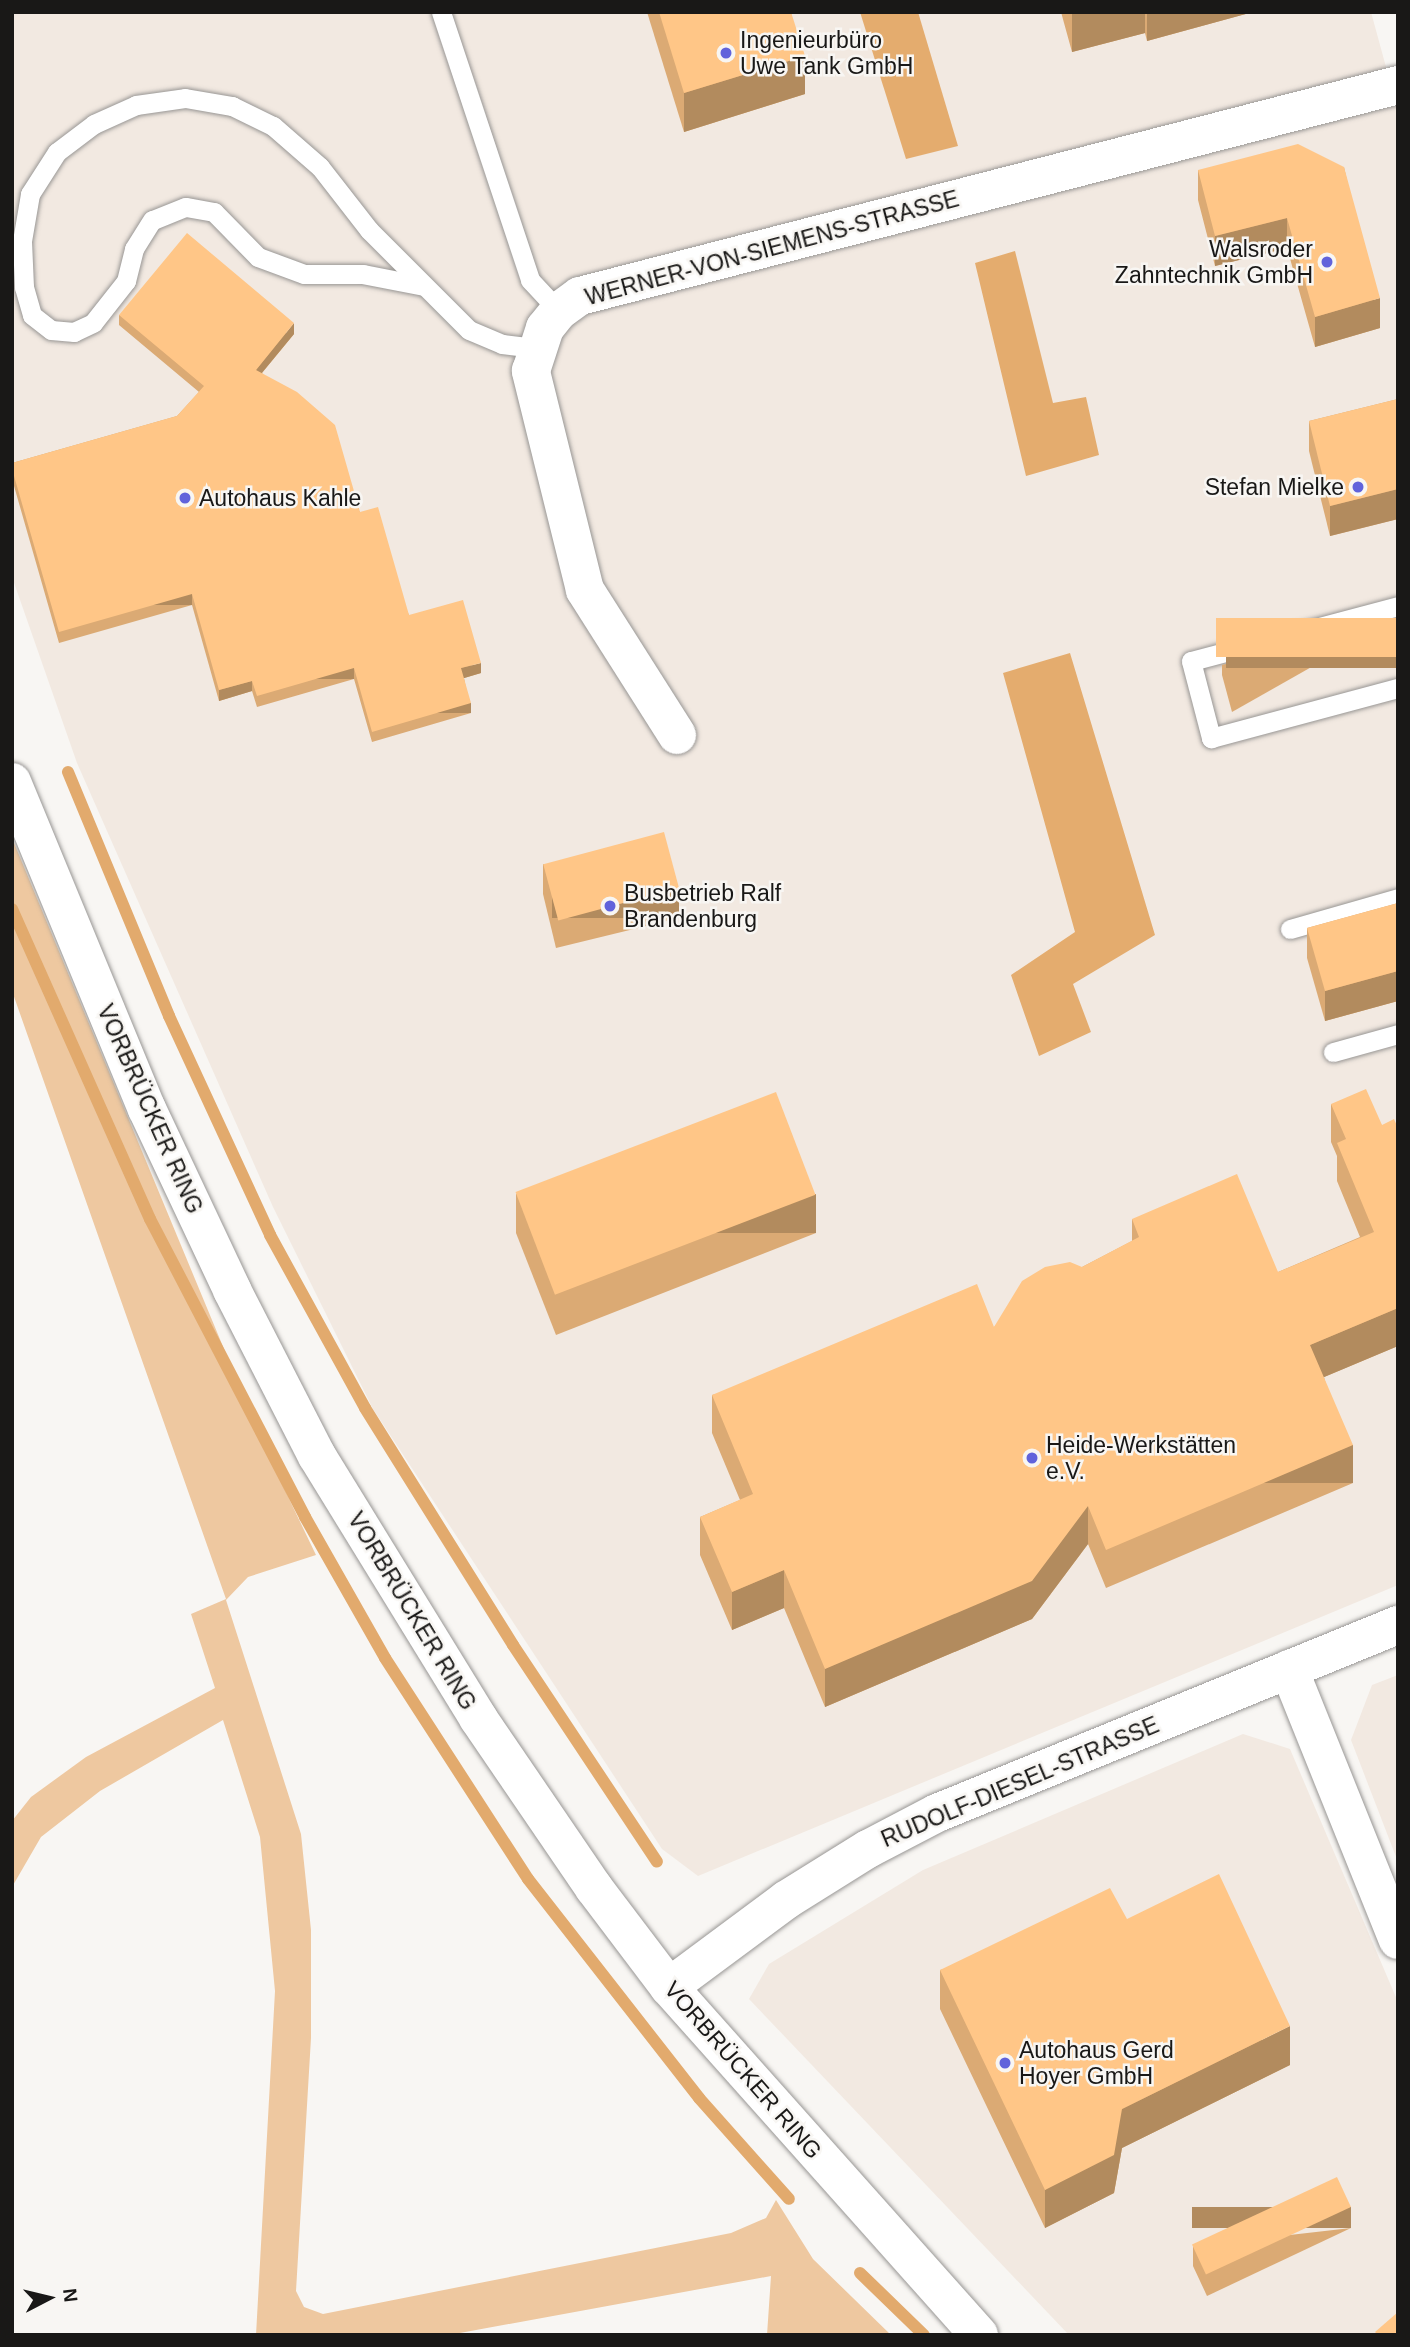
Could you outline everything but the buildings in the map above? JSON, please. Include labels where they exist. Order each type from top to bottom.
[{"type":"street","name":"WERNER-VON-SIEMENS-STRASSE","points":[[677,735],[585,590],[535,397],[531,371],[535,348],[559,311],[580,296],[1398,85]]},
{"type":"street","name":"VORBRÜCKER RING","points":[[12,782],[147,1109],[232,1290],[317,1456],[478,1718],[594,1888],[669,1987],[979,2335]]},
{"type":"street","name":"RUDOLF-DIESEL-STRASSE","points":[[669,1987],[786,1900],[914,1825],[1398,1625]]},
{"type":"street","points":[[1289,1669],[1398,1940]]},
{"type":"lane","points":[[441,12],[530,280],[559,311]]},
{"type":"lane","points":[[424,286],[363,274],[304,274],[258,257],[214,212],[185,207],[152,220],[134,249],[126,281],[93,323],[74,332],[51,330],[32,315],[24,287],[22,241],[30,194],[57,152],[94,124],[136,105],[185,98],[232,106],[273,126],[320,167],[369,230],[469,330],[502,344],[535,348]]},
{"type":"lane","points":[[1398,606],[1191,662],[1212,738],[1398,688]]},
{"type":"lane","points":[[1290,929],[1398,898]]},
{"type":"lane","points":[[1333,1052],[1398,1034]]},
{"type":"shaded area","points":[[12,12],[1371,12],[1398,111],[1398,1585],[698,1876],[662,1849],[373,1409],[273,1207],[77,763],[12,577]]},
{"type":"shaded area","points":[[860,12],[918,12],[958,146],[906,159]]},
{"type":"shaded area","points":[[1015,251],[1053,403],[1086,397],[1099,455],[1026,476],[975,263]]},
{"type":"shaded area","points":[[1070,653],[1155,935],[1073,984],[1091,1032],[1039,1056],[1011,975],[1075,932],[1003,673]]},
{"type":"shaded area","points":[[12,838],[268,1455],[316,1555],[248,1577],[226,1600],[301,1834],[311,1930],[311,2038],[296,2291],[304,2307],[323,2314],[731,2233],[766,2218],[776,2200],[813,2259],[891,2335],[767,2335],[771,2276],[449,2335],[256,2335],[275,1991],[260,1837],[223,1720],[100,1791],[41,1837],[12,1887],[12,1821],[31,1797],[86,1757],[215,1688],[191,1614],[226,1599],[12,991]]},
{"type":"shaded area","points":[[1398,1675],[1398,1862],[1351,1740],[1372,1685]]},
{"type":"shaded area","points":[[1243,1734],[1290,1749],[1398,2002],[1398,2335],[1069,2335],[749,1999],[769,1964],[923,1870]]},
{"type":"waterway","points":[[68,772],[169,1016],[270,1235],[365,1408],[513,1645],[657,1862]]},
{"type":"waterway","points":[[12,909],[150,1219],[305,1517],[385,1658],[528,1879],[699,2098],[789,2199]]},
{"type":"waterway","points":[[860,2273],[924,2335]]},
{"type":"place","name":"Ingenieurbüro Uwe Tank GmbH","points":[[726,53]]},
{"type":"place","name":"Walsroder Zahntechnik GmbH","points":[[1327,262]]},
{"type":"place","name":"Stefan Mielke","points":[[1358,487]]},
{"type":"place","name":"Autohaus Kahle","points":[[185,498]]},
{"type":"place","name":"Busbetrieb Ralf Brandenburg","points":[[610,906]]},
{"type":"place","name":"Heide-Werkstätten e.V.","points":[[1032,1458]]},
{"type":"place","name":"Autohaus Gerd Hoyer GmbH","points":[[1005,2063]]}]
